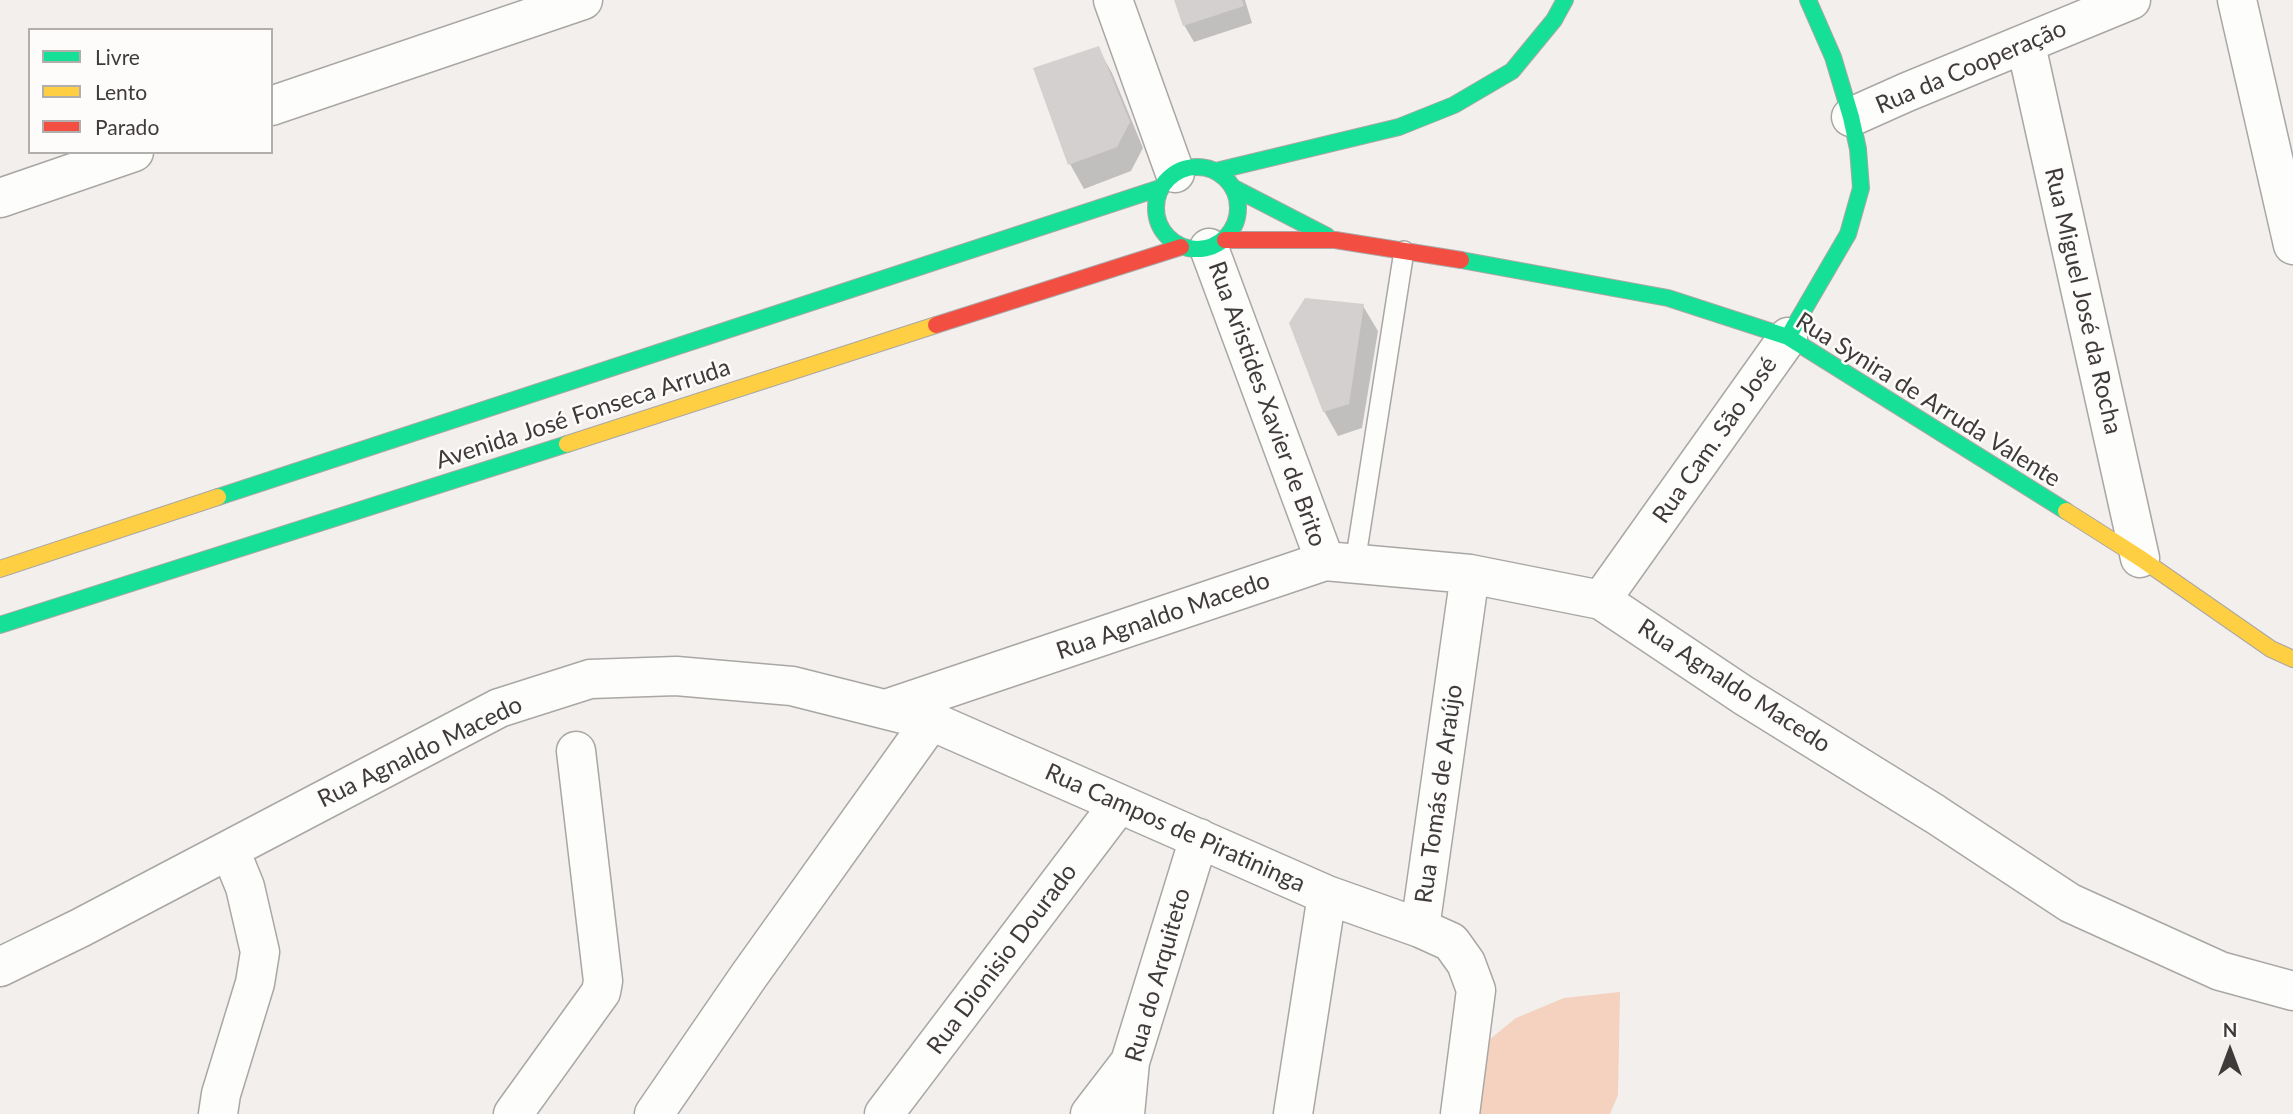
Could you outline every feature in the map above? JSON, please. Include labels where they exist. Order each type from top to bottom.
[{"type":"main road","points":[[1216,171],[1234,188],[1239,206],[1236,225],[1205,245],[1167,237],[1157,222],[1155,205],[1167,181],[1195,166],[1216,171],[1399,127],[1454,105],[1512,71],[1554,20],[1565,0]]},
{"type":"main road","name":"Rua Cam. São José","points":[[1788,337],[1847,234],[1861,188],[1858,149],[1851,117],[1833,57],[1808,0]]},
{"type":"main road","name":"Avenida José Fonseca Arruda","points":[[0,569],[1167,181]]},
{"type":"main road","name":"Rua Synira de Arruda Valente","points":[[1234,188],[1335,240]]},
{"type":"main road","name":"Rua Synira de Arruda Valente","points":[[1205,245],[1335,240],[1668,298],[1788,337],[2140,558],[2271,649],[2293,659]]},
{"type":"main road","name":"Avenida José Fonseca Arruda","points":[[0,625],[1205,245]]},
{"type":"street","points":[[273,105],[583,0]]},
{"type":"street","points":[[1113,0],[1167,181]]},
{"type":"street","name":"Rua da Cooperação","points":[[1851,117],[2131,0]]},
{"type":"street","points":[[2237,0],[2293,245]]},
{"type":"street","name":"Rua Miguel José da Rocha","points":[[2026,45],[2140,558]]},
{"type":"street","points":[[0,198],[128,154]]},
{"type":"street","name":"Rua Aristides Xavier de Brito","points":[[1205,245],[1340,562]]},
{"type":"street","name":"Rua Cam. São José","points":[[1601,600],[1788,337]]},
{"type":"street","name":"Rua Agnaldo Macedo","points":[[0,967],[230,850],[499,708],[590,679],[676,676],[792,686],[886,709],[1340,562],[1470,574],[1601,600],[1743,695],[1935,814],[2070,903],[2220,971],[2293,991]]},
{"type":"street","name":"Rua Tomás de Araújo","points":[[1460,1114],[1475,990],[1466,963],[1451,942],[1420,928],[1470,574]]},
{"type":"street","name":"Rua Campos de Piratininga","points":[[886,709],[931,721],[1327,895],[1420,928]]},
{"type":"street","points":[[654,1114],[931,721]]},
{"type":"street","points":[[513,1114],[601,992],[603,981],[576,751]]},
{"type":"street","name":"Rua Dionisio Dourado","points":[[884,1114],[1119,804]]},
{"type":"street","name":"Rua do Arquiteto","points":[[1125,1114],[1130,1062],[1199,838]]},
{"type":"street","points":[[218,1114],[221,1094],[255,983],[260,952],[246,887],[230,850]]},
{"type":"street","points":[[1293,1114],[1327,895]]},
{"type":"street","points":[[1090,1114],[1130,1062]]},
{"type":"lane","points":[[1340,562],[1404,251]]},
{"type":"shaded area","points":[[1620,992],[1618,1095],[1610,1114],[1452,1114],[1474,1052],[1516,1018],[1564,998]]},
{"type":"building","points":[[1174,0],[1242,0],[1244,6],[1183,26]]},
{"type":"building","points":[[1099,46],[1130,122],[1117,147],[1068,165],[1033,68]]},
{"type":"building","points":[[1305,298],[1364,304],[1349,404],[1323,412],[1289,323]]},
{"type":"traffic: fast","points":[[1216,171],[1399,127],[1454,105],[1512,71],[1554,20],[1565,0]]},
{"type":"traffic: fast","points":[[1788,337],[1848,234],[1861,188],[1858,149],[1851,117],[1833,57],[1808,0]]},
{"type":"traffic: fast","points":[[1197,167],[1213,170],[1226,179],[1235,192],[1238,208],[1235,224],[1226,237],[1213,246],[1197,249],[1181,246],[1168,237],[1159,224],[1156,208],[1159,192],[1168,179],[1181,170],[1197,167]]},
{"type":"traffic: fast","points":[[218,497],[1160,188]]},
{"type":"traffic: fast","points":[[1234,188],[1327,236]]},
{"type":"traffic: fast","points":[[1461,260],[1668,298],[1788,337],[2066,511]]},
{"type":"traffic: fast","points":[[0,625],[567,444]]},
{"type":"traffic: slow","points":[[567,444],[936,325]]},
{"type":"traffic: slow","points":[[0,569],[218,497]]},
{"type":"traffic: slow","points":[[2066,511],[2140,558],[2271,649],[2293,659]]},
{"type":"traffic: jam","points":[[1225,240],[1335,240],[1461,260]]},
{"type":"traffic: jam","points":[[936,325],[1181,247]]}]
